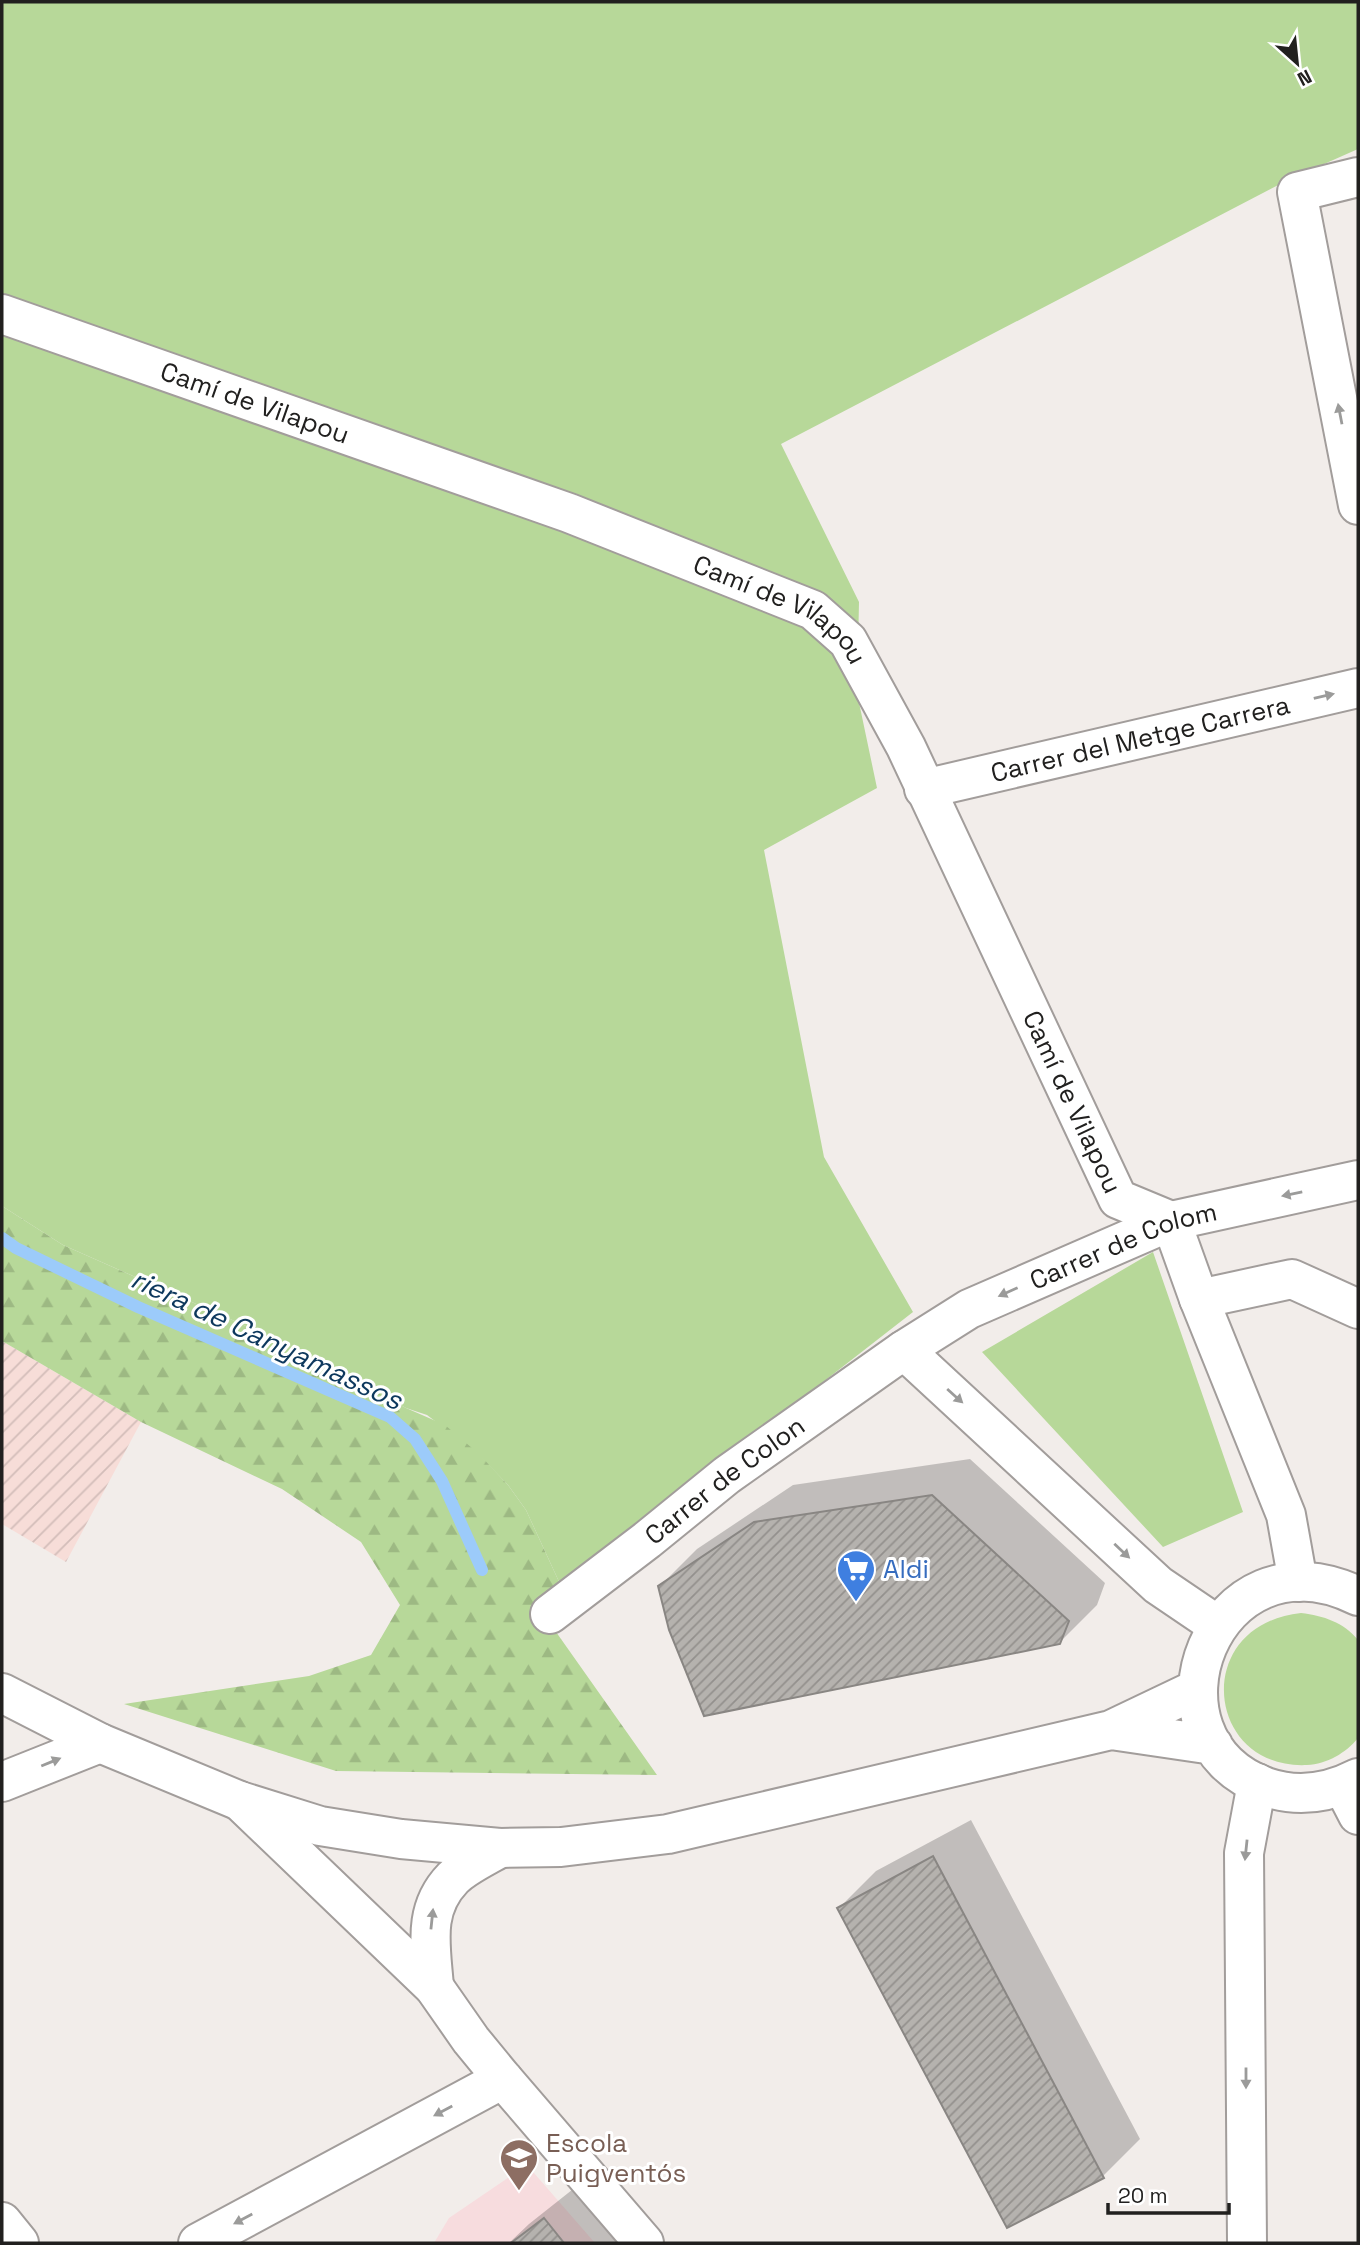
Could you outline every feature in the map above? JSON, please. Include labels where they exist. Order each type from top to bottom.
[{"type":"street","points":[[1358,177],[1297,192],[1358,505]]},
{"type":"street","name":"Camí de Vilapou","points":[[2,314],[569,513],[813,610],[848,641],[906,747],[1118,1199],[1171,1221]]},
{"type":"street","name":"Carrer del Metge Carrera","points":[[924,789],[1358,688]]},
{"type":"street","name":"Carrer de Colom","points":[[904,1350],[969,1309],[1171,1221],[1358,1180]]},
{"type":"street","points":[[1171,1221],[1199,1299],[1286,1515],[1298,1582]]},
{"type":"street","points":[[1199,1299],[1292,1279],[1358,1309]]},
{"type":"street","points":[[904,1350],[1158,1585],[1217,1625]]},
{"type":"street","name":"Carrer de Colon","points":[[550,1614],[727,1475],[904,1350]]},
{"type":"street","points":[[1353,1793],[1299,1794],[1277,1791],[1256,1783],[1233,1766],[1213,1745],[1201,1718],[1197,1689],[1202,1655],[1217,1625],[1239,1602],[1267,1588],[1298,1582],[1320,1583],[1358,1596]]},
{"type":"street","points":[[2,1693],[100,1743],[240,1801],[320,1825],[401,1839],[500,1848],[561,1847],[668,1834],[1111,1730],[1197,1689]]},
{"type":"street","points":[[1111,1730],[1213,1745]]},
{"type":"street","points":[[2,1782],[100,1743]]},
{"type":"street","points":[[1247,2243],[1244,1853],[1256,1783]]},
{"type":"street","points":[[240,1801],[433,1987],[503,2079],[644,2243]]},
{"type":"street","points":[[433,1987],[430,1935],[433,1906],[454,1877],[500,1848]]},
{"type":"street","points":[[198,2243],[503,2079]]},
{"type":"street","points":[[2,2221],[19,2243]]},
{"type":"shaded area","points":[[2,1341],[141,1422],[66,1562],[2,1524]]},
{"type":"shaded area","name":"Escola Puigventós","points":[[527,2165],[595,2243],[434,2243],[449,2218]]},
{"type":"green space","points":[[2,2],[1358,2],[1358,149],[1288,180],[781,444],[859,602],[857,693],[877,788],[764,850],[824,1157],[913,1312],[561,1586],[526,1510],[508,1485],[478,1454],[427,1415],[406,1408],[307,1353],[63,1245],[2,1206]]},
{"type":"green space","points":[[2,1206],[63,1245],[307,1353],[406,1408],[445,1425],[479,1454],[508,1485],[526,1510],[561,1586],[537,1605],[657,1775],[336,1771],[124,1704],[309,1676],[371,1655],[400,1605],[361,1542],[282,1489],[141,1422],[2,1341]]},
{"type":"green space","points":[[1153,1252],[1243,1512],[1163,1547],[982,1352]]},
{"type":"green space","points":[[1301,1613],[1332,1621],[1358,1640],[1358,1738],[1336,1757],[1307,1765],[1273,1760],[1247,1745],[1231,1722],[1224,1695],[1227,1668],[1241,1643],[1265,1623]]},
{"type":"building","name":"Aldi","points":[[932,1495],[1069,1621],[1060,1644],[704,1716],[669,1630],[658,1586],[754,1522]]},
{"type":"building","points":[[933,1856],[1104,2178],[1007,2228],[837,1908]]},
{"type":"building","points":[[544,2218],[564,2243],[511,2243]]},
{"type":"waterway","name":"riera de Canyamassos","points":[[2,1238],[16,1248],[138,1307],[390,1417],[415,1439],[442,1481],[482,1570]]},
{"type":"place","name":"Aldi","points":[[856,1603]]},
{"type":"place","name":"Escola Puigventós","points":[[519,2192]]}]
